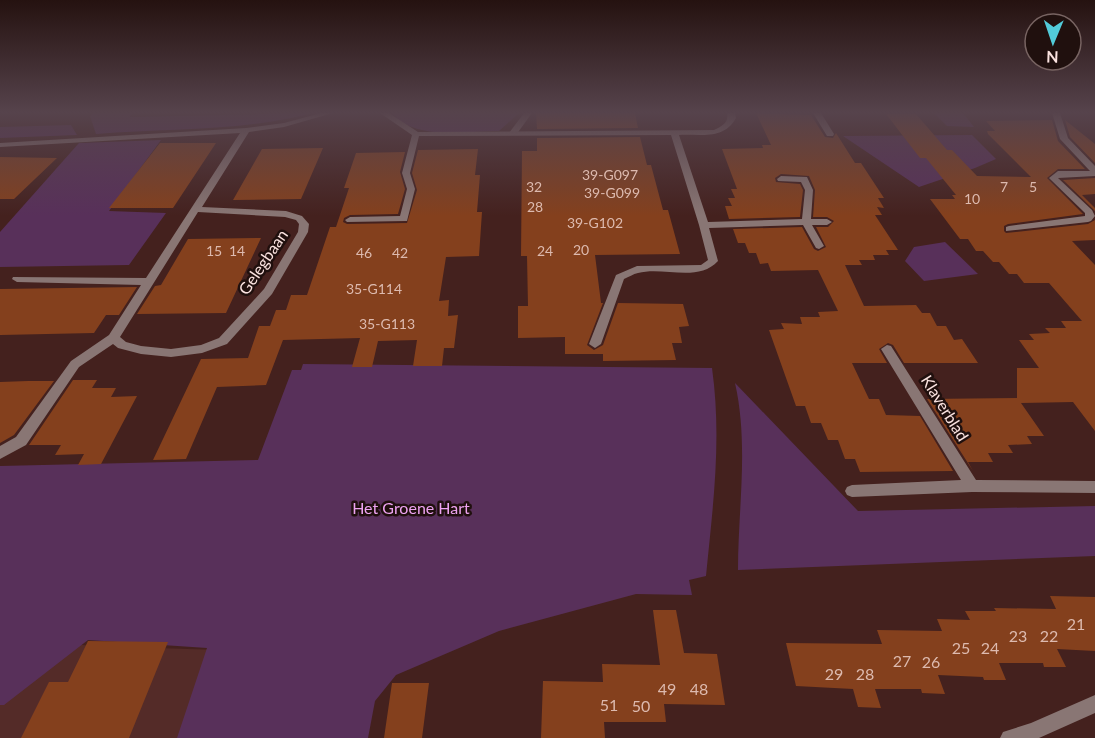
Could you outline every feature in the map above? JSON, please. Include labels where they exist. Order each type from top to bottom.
[{"type":"street","points":[[0,453],[21,441],[75,364],[113,338],[235,147]]},
{"type":"street","points":[[404,219],[411,189],[406,173],[413,147]]},
{"type":"street","points":[[595,344],[620,277],[637,269],[698,269],[711,264],[713,256],[679,147]]},
{"type":"street","points":[[1072,147],[1095,172]]},
{"type":"street","points":[[1009,229],[1088,219],[1089,212],[1053,178],[1058,174],[1095,172]]},
{"type":"street","points":[[781,179],[804,179],[809,190],[806,222],[819,246]]},
{"type":"street","name":"Gelegbaan","points":[[113,338],[122,345],[141,350],[171,353],[202,349],[223,341],[268,291],[303,232],[304,224],[299,218],[286,214],[196,209]]},
{"type":"street","points":[[350,220],[417,219]]},
{"type":"street","points":[[704,225],[827,222]]},
{"type":"street","points":[[18,279],[150,282]]},
{"type":"street","name":"Klaverblad","points":[[887,349],[972,486]]},
{"type":"street","points":[[852,491],[972,486],[1095,487]]},
{"type":"street","points":[[1009,738],[1032,732],[1095,704]]},
{"type":"shaded area","points":[[23,639],[93,646],[251,651],[285,738],[0,738],[0,679]]},
{"type":"green space","points":[[75,147],[156,147],[109,211],[166,213],[129,265],[0,267],[0,232]]},
{"type":"green space","points":[[860,147],[984,147],[996,159],[975,168],[919,187]]},
{"type":"green space","points":[[945,242],[978,274],[924,281],[905,261],[914,247]]},
{"type":"green space","name":"Het Groene Hart","points":[[303,364],[712,368],[716,446],[714,498],[706,576],[689,580],[692,595],[636,594],[499,631],[396,675],[375,701],[368,738],[177,738],[207,648],[88,640],[4,705],[0,705],[0,466],[258,460],[292,370],[301,370]]},
{"type":"green space","points":[[735,383],[858,511],[1095,506],[1095,556],[738,570],[742,453]]},
{"type":"building","points":[[157,147],[213,147],[173,208],[109,208]]},
{"type":"building","points":[[537,147],[643,147],[647,165],[651,165],[663,210],[668,210],[680,254],[595,255],[601,303],[603,303],[587,345],[594,350],[603,345],[618,303],[683,304],[689,326],[679,327],[682,343],[672,343],[676,360],[603,361],[603,354],[565,354],[565,337],[518,338],[518,306],[528,306],[527,256],[521,256],[522,151],[537,151]]},
{"type":"building","points":[[845,147],[855,163],[861,163],[884,198],[878,198],[884,208],[877,207],[882,215],[875,215],[898,250],[886,250],[889,255],[873,255],[875,260],[859,260],[862,265],[845,265],[864,306],[916,305],[922,313],[930,313],[937,326],[946,326],[954,340],[962,339],[978,363],[904,363],[893,345],[888,343],[879,349],[887,363],[852,363],[869,399],[879,399],[886,415],[920,416],[953,471],[860,472],[855,459],[845,459],[838,440],[828,440],[821,423],[811,423],[805,406],[796,406],[769,330],[784,329],[781,323],[802,324],[800,317],[820,317],[818,312],[838,311],[818,270],[771,271],[768,263],[760,264],[756,253],[749,253],[745,243],[738,243],[733,229],[802,227],[814,249],[818,251],[826,247],[816,227],[828,227],[834,221],[827,217],[813,217],[815,190],[809,176],[781,174],[775,178],[776,182],[800,184],[803,190],[800,217],[729,219],[725,206],[732,206],[728,198],[735,198],[731,189],[737,189],[722,149]]},
{"type":"building","points":[[912,147],[945,147],[952,150],[977,176],[1031,177],[1001,147],[1064,147],[1085,169],[1058,169],[1047,178],[1083,214],[1008,224],[1004,226],[1004,231],[1006,233],[1088,224],[1095,220],[1095,240],[1072,241],[1095,265],[1095,431],[1073,402],[1021,403],[1044,436],[1027,436],[1032,444],[1008,445],[1013,453],[988,453],[993,462],[968,462],[973,471],[927,399],[1017,398],[1017,368],[1039,368],[1019,340],[1034,340],[1029,334],[1050,333],[1045,328],[1066,328],[1061,321],[1082,321],[1049,283],[1024,283],[1017,274],[1009,274],[999,262],[993,262],[983,251],[976,251],[968,239],[960,239],[930,199],[955,199],[952,195],[956,195],[926,158],[920,158]]},
{"type":"building","points":[[1080,147],[1095,147],[1095,163]]},
{"type":"building","points":[[323,148],[301,199],[233,200],[262,149]]},
{"type":"building","points":[[478,149],[475,175],[480,175],[477,212],[482,212],[479,256],[446,257],[439,301],[449,300],[448,316],[458,315],[454,348],[444,348],[442,366],[413,366],[417,340],[378,341],[372,367],[352,367],[360,338],[283,340],[266,385],[217,387],[186,459],[153,460],[201,359],[248,358],[259,326],[270,326],[276,310],[286,310],[291,295],[307,295],[330,227],[336,227],[349,188],[344,188],[356,153],[405,152],[400,172],[405,189],[398,214],[350,215],[344,218],[343,222],[347,224],[407,223],[417,190],[412,173],[418,150]]},
{"type":"building","points":[[0,157],[57,158],[14,199],[0,199]]},
{"type":"building","points":[[1095,178],[1095,194],[1082,195],[1095,208],[1095,211],[1063,180]]},
{"type":"building","points":[[261,238],[226,313],[137,314],[155,286],[161,285],[188,239]]},
{"type":"building","points":[[137,287],[119,315],[106,315],[94,333],[0,335],[0,289]]},
{"type":"building","points":[[73,380],[97,380],[92,388],[116,388],[111,397],[137,396],[101,464],[78,465],[84,454],[55,455],[61,445],[29,445]]},
{"type":"building","points":[[54,381],[14,435],[0,443],[0,382]]},
{"type":"building","points":[[1050,596],[1095,597],[1095,651],[1057,649],[1066,667],[1044,667],[1043,663],[999,663],[1006,680],[938,675],[945,694],[922,693],[921,689],[875,689],[881,708],[858,707],[853,689],[796,686],[786,643],[882,644],[877,630],[942,631],[937,619],[970,620],[965,611],[996,611],[994,608],[1056,609]]},
{"type":"building","points":[[653,610],[676,610],[684,653],[717,654],[725,705],[664,704],[666,722],[604,722],[605,738],[541,738],[543,681],[603,682],[602,664],[660,665]]},
{"type":"building","points":[[88,641],[168,642],[129,738],[21,738],[49,682],[68,682]]},
{"type":"building","points":[[392,683],[429,683],[422,738],[384,738]]}]
